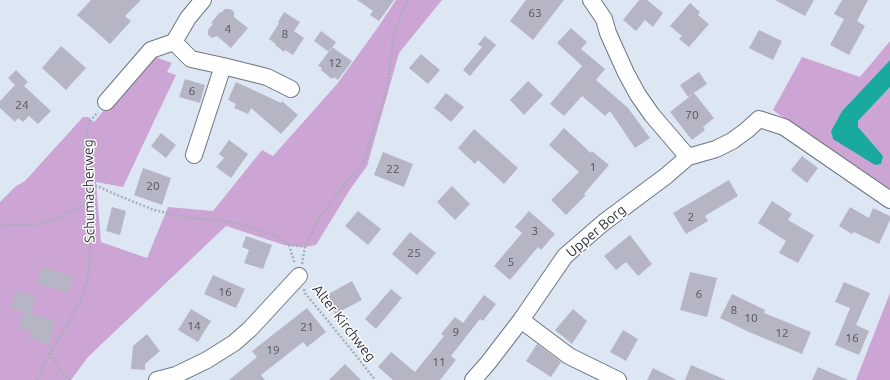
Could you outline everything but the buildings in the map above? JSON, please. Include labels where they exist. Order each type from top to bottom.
[{"type":"street","points":[[106,102],[150,50],[174,42],[188,18],[203,0]]},
{"type":"street","points":[[591,0],[604,19],[608,33],[626,73],[638,95],[652,115],[688,157],[716,149],[732,141],[759,119],[784,127],[890,200]]},
{"type":"street","points":[[174,42],[191,59],[267,77],[291,89]]},
{"type":"street","points":[[194,155],[223,66]]},
{"type":"street","name":"Upper Borg","points":[[473,380],[488,364],[521,320],[565,256],[603,223],[666,176],[688,157]]},
{"type":"street","points":[[157,380],[176,375],[207,360],[234,343],[250,329],[299,276]]},
{"type":"street","points":[[521,320],[569,356],[618,380]]},
{"type":"path","points":[[299,276],[305,247],[320,216],[364,161],[386,93],[394,36],[407,0]]},
{"type":"path","name":"Schumacherweg","points":[[37,380],[50,353],[80,301],[88,276],[90,256],[90,202],[85,141],[90,121],[106,102]]},
{"type":"path","points":[[88,182],[154,210],[190,218],[228,221],[277,236],[289,245],[305,247]]},
{"type":"path","points":[[0,227],[3,225],[34,225],[56,218],[90,202]]},
{"type":"path","name":"Alter Kirchweg","points":[[289,245],[306,292],[375,380]]},
{"type":"path","points":[[50,353],[59,369],[70,380]]},
{"type":"shaded area","points":[[396,0],[442,0],[399,53],[367,166],[351,188],[316,245],[305,247],[284,245],[226,226],[88,357],[71,380],[0,380],[0,202],[16,186],[25,181],[83,117],[88,117],[94,122],[150,55],[172,63],[167,72],[176,75],[123,187],[96,182],[101,242],[147,258],[168,207],[213,211],[262,150],[273,156],[337,84]]},
{"type":"shaded area","points":[[890,41],[890,60],[842,111],[831,131],[838,142],[890,87],[890,191],[831,152],[773,110],[802,57],[860,77]]},
{"type":"shaded area","points":[[890,60],[890,87],[858,121],[858,127],[883,156],[881,164],[875,165],[833,139],[831,131],[842,111]]},
{"type":"shaded area","points":[[890,293],[890,380],[856,380]]}]
